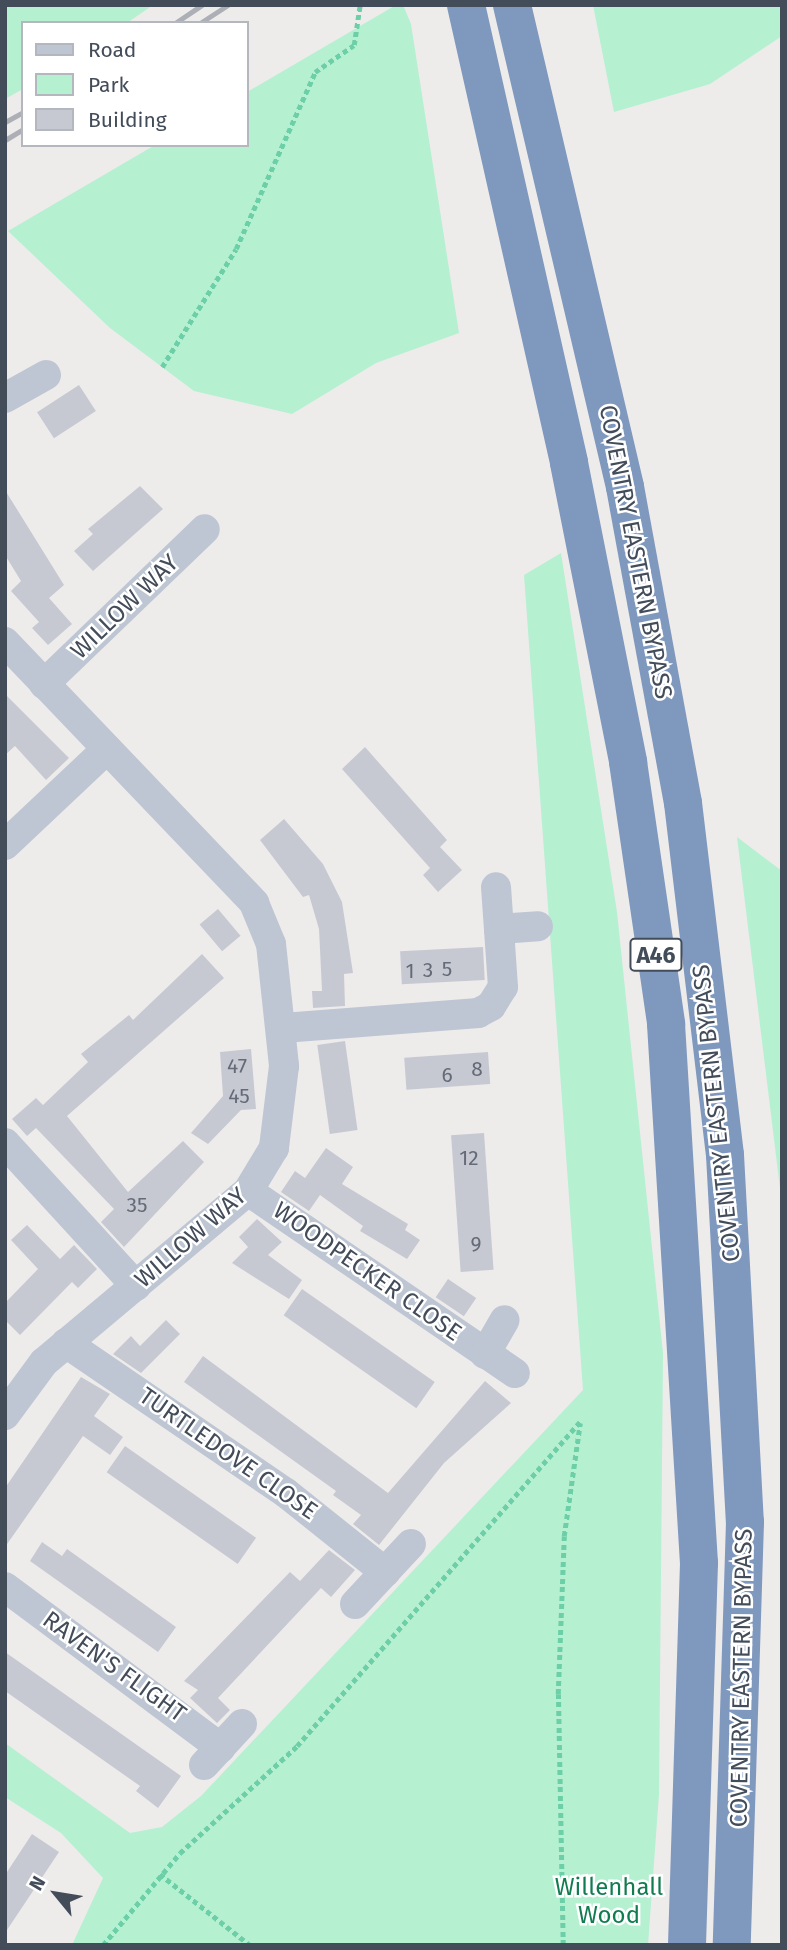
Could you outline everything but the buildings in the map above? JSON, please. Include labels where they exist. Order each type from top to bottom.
[{"type":"highway","name":"COVENTRY EASTERN BYPASS","points":[[466,5],[623,735],[666,1024],[699,1563],[687,1945]]},
{"type":"highway","name":"COVENTRY EASTERN BYPASS","points":[[512,5],[628,501],[683,803],[724,1154],[745,1522],[744,1696],[732,1945]]},
{"type":"street","points":[[5,398],[46,375]]},
{"type":"street","name":"WILLOW WAY","points":[[44,684],[205,529]]},
{"type":"street","name":"WILLOW WAY","points":[[5,642],[254,903],[271,943],[283,1028],[279,1131],[248,1191],[66,1343],[31,1376],[5,1415]]},
{"type":"street","points":[[5,845],[107,749]]},
{"type":"street","points":[[283,1028],[484,1010],[503,987],[496,887]]},
{"type":"street","points":[[499,929],[538,926]]},
{"type":"street","points":[[5,1143],[136,1286]]},
{"type":"street","name":"WOODPECKER CLOSE","points":[[248,1191],[515,1373]]},
{"type":"street","name":"WOODPECKER CLOSE","points":[[485,1354],[505,1320]]},
{"type":"street","name":"TURTLEDOVE CLOSE","points":[[66,1343],[286,1493],[385,1572]]},
{"type":"street","points":[[355,1604],[411,1544]]},
{"type":"street","name":"RAVEN'S FLIGHT","points":[[5,1587],[213,1757],[242,1724]]},
{"type":"path","points":[[162,367],[236,249],[315,72],[354,44],[360,5]]},
{"type":"path","points":[[103,1945],[160,1874],[297,1746],[580,1422],[564,1536],[558,1694],[563,1945]]},
{"type":"path","points":[[160,1874],[250,1945]]},
{"type":"green space","points":[[5,5],[153,5],[130,21],[21,21],[21,90],[5,99]]},
{"type":"green space","points":[[396,5],[403,5],[411,24],[459,333],[376,363],[292,414],[194,391],[110,328],[8,231],[152,147],[248,147],[248,91]]},
{"type":"green space","points":[[593,5],[782,5],[782,36],[710,84],[614,112]]},
{"type":"green space","name":"Willenhall Wood","points":[[561,553],[617,912],[663,1353],[659,1794],[648,1945],[72,1945],[103,1878],[61,1833],[5,1797],[5,1743],[130,1833],[162,1827],[201,1796],[583,1390],[524,575]]},
{"type":"green space","points":[[737,837],[782,871],[780,1188]]},
{"type":"railway","points":[[178,21],[202,5]]},
{"type":"railway","points":[[203,21],[228,5]]},
{"type":"railway","points":[[5,122],[21,113]]},
{"type":"railway","points":[[5,140],[21,130]]}]
